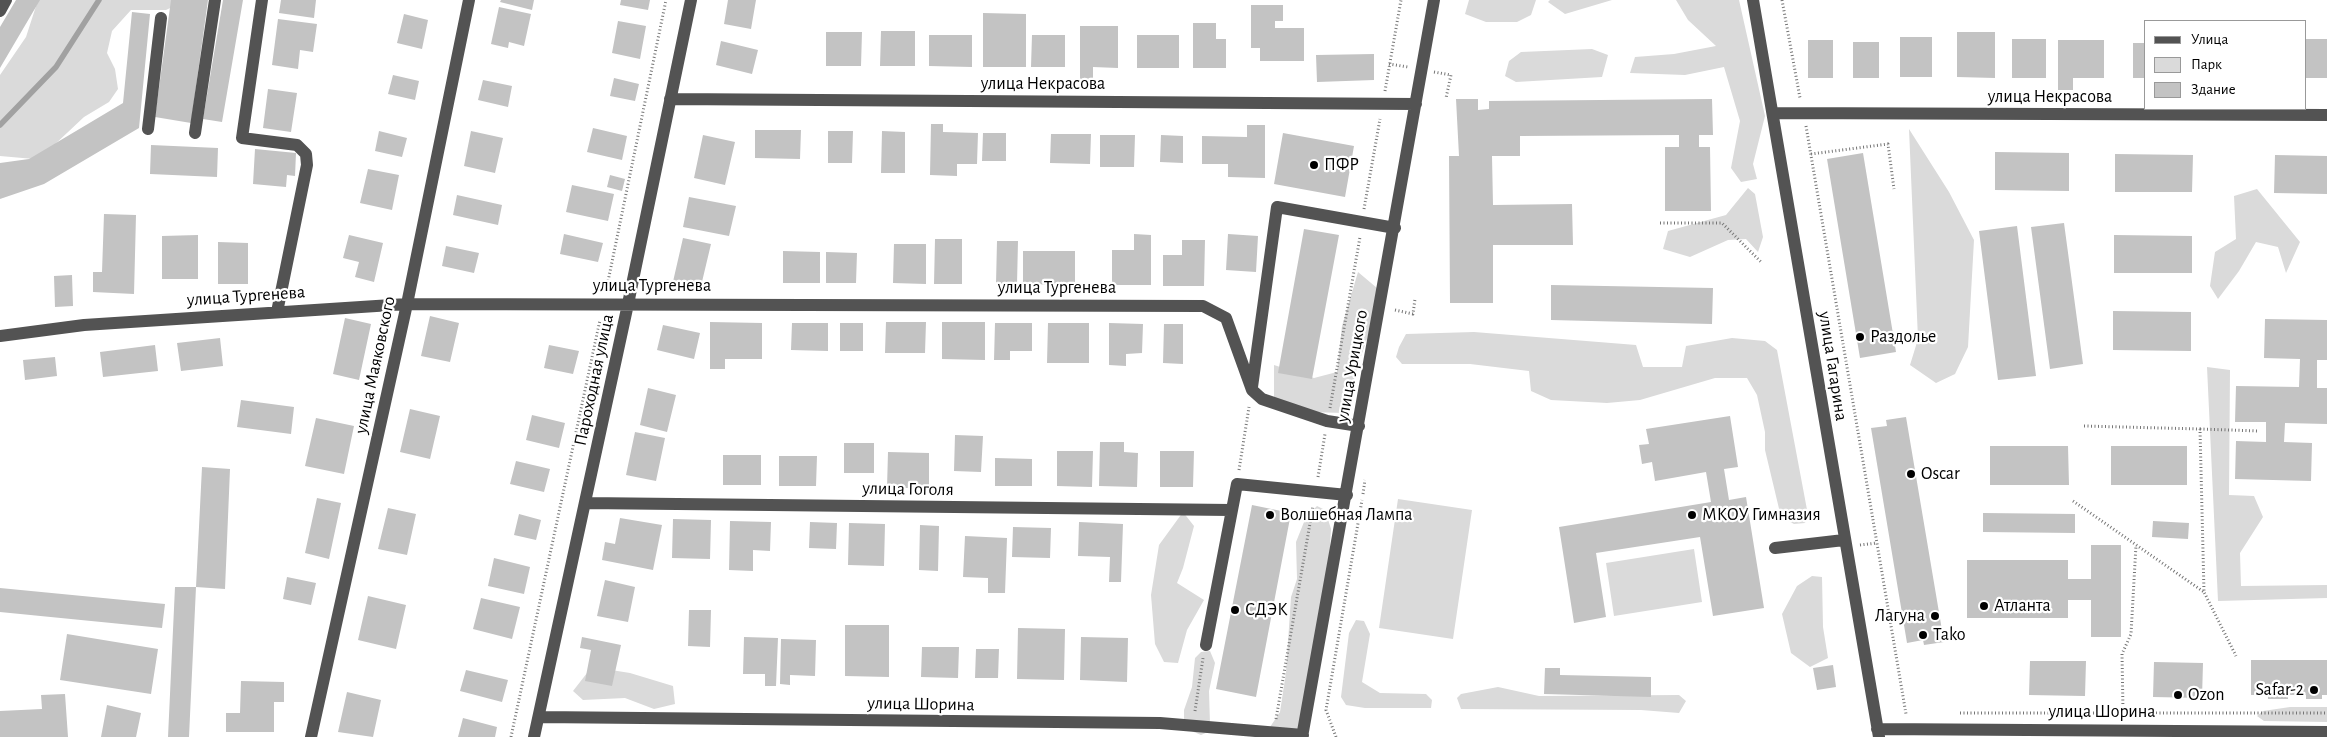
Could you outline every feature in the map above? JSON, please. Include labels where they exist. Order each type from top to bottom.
[{"type":"street","points":[[0,11],[6,0]]},
{"type":"street","points":[[194,133],[214,0]]},
{"type":"street","points":[[262,0],[242,138],[297,145],[306,154],[307,165],[277,312]]},
{"type":"street","name":"улица Маяковского","points":[[311,737],[407,304],[469,0]]},
{"type":"street","name":"Пароходная улица","points":[[534,737],[628,304],[691,0]]},
{"type":"street","name":"улица Урицкого","points":[[1303,736],[1434,0]]},
{"type":"street","name":"улица Гагарина","points":[[1753,0],[1774,113],[1844,540],[1878,733]]},
{"type":"street","points":[[148,128],[162,18]]},
{"type":"street","name":"улица Некрасова","points":[[670,99],[1416,104]]},
{"type":"street","name":"улица Некрасова","points":[[1774,113],[2327,115]]},
{"type":"street","points":[[1359,426],[1327,421],[1262,399],[1252,390],[1277,208],[1394,228]]},
{"type":"street","name":"улица Тургенева","points":[[0,336],[84,325],[407,304],[1203,306],[1226,318],[1252,390]]},
{"type":"street","points":[[1206,645],[1237,484],[1347,495]]},
{"type":"street","name":"улица Гоголя","points":[[585,503],[1232,510]]},
{"type":"street","points":[[1775,548],[1844,540]]},
{"type":"street","name":"улица Шорина","points":[[539,717],[1160,724],[1274,732],[1303,736]]},
{"type":"street","name":"улица Шорина","points":[[1878,733],[1909,729],[2327,732]]},
{"type":"path","points":[[511,737],[604,304],[666,0]]},
{"type":"path","points":[[1330,406],[1400,0]]},
{"type":"path","points":[[1782,0],[1811,154],[1909,729]]},
{"type":"path","points":[[1446,98],[1451,76]]},
{"type":"path","points":[[1811,154],[1888,144],[1894,188]]},
{"type":"path","points":[[1660,223],[1722,223],[1762,263]]},
{"type":"path","points":[[1380,308],[1413,314],[1415,299]]},
{"type":"path","points":[[1393,320],[1395,310]]},
{"type":"path","points":[[1837,340],[1843,340]]},
{"type":"path","points":[[1237,484],[1252,390]]},
{"type":"path","points":[[1274,732],[1327,421]]},
{"type":"path","points":[[2084,426],[2259,431]]},
{"type":"path","points":[[2200,429],[2204,592],[2236,656]]},
{"type":"path","points":[[1336,737],[1326,710],[1366,476]]},
{"type":"path","points":[[2073,501],[2204,592]]},
{"type":"path","points":[[2123,711],[2122,654],[2131,634],[2136,545]]},
{"type":"path","points":[[1193,726],[1201,671]]},
{"type":"path","points":[[1954,713],[2123,711],[2327,713]]},
{"type":"path","points":[[1906,714],[1916,714]]},
{"type":"green space","points":[[38,0],[187,0],[166,10],[131,10],[112,31],[107,53],[115,69],[118,89],[109,102],[84,117],[51,148],[34,159],[0,156],[0,75],[26,37]]},
{"type":"green space","points":[[1469,0],[1536,0],[1531,15],[1517,22],[1486,22],[1465,14]]},
{"type":"green space","points":[[1550,0],[1612,0],[1565,14],[1548,2]]},
{"type":"green space","points":[[1676,0],[1739,0],[1765,116],[1753,164],[1757,179],[1741,182],[1731,168],[1740,121],[1724,67],[1685,75],[1630,73],[1635,57],[1674,54],[1716,46],[1688,20]]},
{"type":"green space","points":[[1592,49],[1608,55],[1602,77],[1516,82],[1505,76],[1509,61],[1521,52]]},
{"type":"green space","points":[[1909,129],[1949,192],[1974,240],[1968,347],[1955,374],[1936,383],[1910,365],[1918,339]]},
{"type":"green space","points":[[1748,188],[1755,194],[1763,237],[1758,252],[1746,239],[1728,240],[1690,257],[1663,249],[1668,231],[1726,215]]},
{"type":"green space","points":[[2257,189],[2300,242],[2286,273],[2278,247],[2256,242],[2239,271],[2218,299],[2210,286],[2215,252],[2236,239],[2234,196]]},
{"type":"green space","points":[[1358,272],[1377,288],[1376,313],[1358,365],[1345,413],[1307,412],[1274,398],[1274,365],[1314,378],[1337,372],[1342,326]]},
{"type":"green space","points":[[1474,332],[1636,345],[1643,367],[1682,367],[1686,346],[1732,338],[1765,341],[1777,350],[1808,515],[1805,523],[1794,524],[1781,517],[1765,450],[1765,432],[1757,395],[1747,378],[1715,378],[1640,400],[1607,403],[1551,400],[1531,391],[1529,371],[1470,364],[1402,364],[1396,357],[1406,334]]},
{"type":"green space","points":[[2207,367],[2230,370],[2229,495],[2254,496],[2263,517],[2240,553],[2241,586],[2327,585],[2327,598],[2218,601]]},
{"type":"green space","points":[[1398,499],[1472,510],[1453,639],[1379,628]]},
{"type":"green space","points":[[1317,506],[1325,510],[1331,529],[1329,563],[1299,727],[1293,737],[1270,727],[1280,712],[1286,672],[1291,597],[1297,579],[1296,542],[1306,517]]},
{"type":"green space","points":[[1183,512],[1194,526],[1177,583],[1204,600],[1187,630],[1178,663],[1164,662],[1155,644],[1151,595],[1159,545]]},
{"type":"green space","points":[[1694,549],[1702,602],[1614,616],[1606,563]]},
{"type":"green space","points":[[1812,576],[1822,577],[1823,627],[1828,658],[1810,667],[1791,653],[1782,614],[1797,586]]},
{"type":"green space","points":[[1356,620],[1364,621],[1370,634],[1362,682],[1380,693],[1426,694],[1432,700],[1431,708],[1365,708],[1346,705],[1341,697],[1349,633]]},
{"type":"green space","points":[[1210,651],[1215,663],[1209,691],[1210,724],[1208,732],[1201,735],[1189,730],[1184,720],[1184,710],[1192,687],[1195,658],[1201,652]]},
{"type":"green space","points":[[611,670],[630,673],[673,686],[675,704],[654,709],[625,698],[583,700],[573,691],[587,673]]},
{"type":"green space","points":[[1498,687],[1539,696],[1679,695],[1686,701],[1679,713],[1641,710],[1461,709],[1457,698],[1461,694]]},
{"type":"green space","points":[[2290,707],[2327,707],[2327,722],[2264,721],[2257,716],[2263,711]]},
{"type":"building","points":[[16,0],[40,0],[0,68],[0,27]]},
{"type":"building","points":[[171,0],[208,0],[191,123],[155,117]]},
{"type":"building","points":[[223,0],[243,0],[222,122],[203,119]]},
{"type":"building","points":[[281,0],[316,0],[314,18],[279,13]]},
{"type":"building","points":[[501,0],[534,0],[532,10],[500,2]]},
{"type":"building","points":[[621,0],[650,0],[648,10],[620,5]]},
{"type":"building","points":[[728,0],[756,0],[751,29],[724,24]]},
{"type":"building","points":[[1251,5],[1283,5],[1283,21],[1275,21],[1275,28],[1304,28],[1304,61],[1260,61],[1260,48],[1251,48]]},
{"type":"building","points":[[499,7],[531,14],[524,46],[509,42],[508,48],[491,44]]},
{"type":"building","points":[[132,12],[150,14],[139,128],[44,184],[0,199],[0,163],[29,159],[123,103]]},
{"type":"building","points":[[983,13],[1026,14],[1026,67],[983,67]]},
{"type":"building","points":[[404,14],[428,20],[422,49],[397,43]]},
{"type":"building","points":[[278,19],[317,24],[313,52],[300,50],[298,69],[272,65]]},
{"type":"building","points":[[618,21],[646,26],[640,59],[612,53]]},
{"type":"building","points":[[1193,23],[1216,23],[1216,39],[1226,39],[1226,68],[1193,68]]},
{"type":"building","points":[[1080,26],[1118,26],[1118,68],[1093,67],[1093,81],[1080,81]]},
{"type":"building","points":[[881,31],[915,31],[915,66],[880,66]]},
{"type":"building","points":[[826,32],[862,32],[861,66],[826,66]]},
{"type":"building","points":[[1957,32],[1995,32],[1995,78],[1957,77]]},
{"type":"building","points":[[929,35],[972,35],[972,67],[929,66]]},
{"type":"building","points":[[1032,35],[1065,35],[1065,67],[1031,67]]},
{"type":"building","points":[[1137,35],[1179,35],[1179,68],[1137,68]]},
{"type":"building","points":[[1900,37],[1932,37],[1932,77],[1900,77]]},
{"type":"building","points":[[2012,39],[2046,39],[2046,78],[2012,78]]},
{"type":"building","points":[[2307,39],[2327,39],[2327,78],[2307,78]]},
{"type":"building","points":[[1808,40],[1833,40],[1833,78],[1808,78]]},
{"type":"building","points":[[2058,40],[2104,40],[2104,78],[2073,78],[2073,90],[2058,90]]},
{"type":"building","points":[[721,41],[758,50],[752,74],[716,65]]},
{"type":"building","points":[[1853,42],[1879,42],[1879,78],[1853,78]]},
{"type":"building","points":[[2133,43],[2144,43],[2144,78],[2133,78]]},
{"type":"building","points":[[1374,54],[1374,80],[1317,82],[1316,55]]},
{"type":"building","points":[[393,75],[419,81],[415,100],[388,94]]},
{"type":"building","points":[[614,78],[639,84],[635,101],[610,96]]},
{"type":"building","points":[[483,80],[512,86],[508,107],[478,100]]},
{"type":"building","points":[[268,89],[297,93],[291,132],[263,128]]},
{"type":"building","points":[[1456,99],[1478,99],[1478,110],[1489,109],[1489,101],[1712,99],[1713,135],[1699,135],[1699,147],[1710,147],[1711,211],[1665,211],[1665,147],[1679,147],[1679,135],[1520,136],[1520,156],[1492,156],[1493,205],[1572,204],[1573,245],[1493,245],[1493,303],[1450,303],[1449,156],[1459,156]]},
{"type":"building","points":[[931,124],[943,124],[943,132],[978,133],[977,164],[957,164],[957,176],[930,175]]},
{"type":"building","points":[[1247,125],[1265,125],[1265,178],[1228,177],[1228,164],[1202,164],[1202,136],[1247,137]]},
{"type":"building","points":[[593,128],[627,136],[622,160],[587,152]]},
{"type":"building","points":[[755,130],[801,130],[800,159],[755,158]]},
{"type":"building","points":[[379,131],[407,138],[402,157],[375,151]]},
{"type":"building","points":[[471,131],[503,138],[495,173],[464,166]]},
{"type":"building","points":[[828,131],[853,131],[852,163],[828,163]]},
{"type":"building","points":[[882,131],[905,132],[905,173],[881,173]]},
{"type":"building","points":[[983,133],[1006,133],[1006,161],[982,161]]},
{"type":"building","name":"ПФР","points":[[1283,133],[1354,146],[1345,197],[1274,184]]},
{"type":"building","points":[[1051,134],[1091,134],[1090,164],[1050,163]]},
{"type":"building","points":[[703,135],[735,142],[725,185],[694,178]]},
{"type":"building","points":[[1100,135],[1135,135],[1134,167],[1100,167]]},
{"type":"building","points":[[1161,135],[1183,136],[1183,163],[1160,162]]},
{"type":"building","points":[[151,145],[218,148],[217,177],[150,174]]},
{"type":"building","points":[[255,149],[296,153],[295,176],[287,175],[286,187],[253,184]]},
{"type":"building","points":[[1995,152],[2069,153],[2069,191],[1995,190]]},
{"type":"building","points":[[1863,153],[1896,352],[1860,358],[1827,159]]},
{"type":"building","points":[[2115,154],[2193,155],[2192,192],[2115,192]]},
{"type":"building","points":[[2275,155],[2327,156],[2327,194],[2274,193]]},
{"type":"building","points":[[368,169],[399,175],[392,210],[360,203]]},
{"type":"building","points":[[610,175],[625,179],[622,191],[607,187]]},
{"type":"building","points":[[572,185],[614,194],[608,221],[566,212]]},
{"type":"building","points":[[457,195],[502,205],[498,225],[453,215]]},
{"type":"building","points":[[689,197],[736,206],[729,236],[683,227]]},
{"type":"building","points":[[104,214],[136,215],[134,294],[93,292],[93,272],[102,272]]},
{"type":"building","points":[[2064,223],[2083,364],[2050,369],[2031,227]]},
{"type":"building","points":[[2017,226],[2036,376],[1998,380],[1979,231]]},
{"type":"building","points":[[1304,229],[1339,235],[1312,379],[1278,373]]},
{"type":"building","points":[[564,234],[603,243],[598,262],[560,254]]},
{"type":"building","points":[[1134,234],[1151,235],[1151,285],[1112,285],[1112,250],[1134,250]]},
{"type":"building","points":[[1228,234],[1258,236],[1256,272],[1226,270]]},
{"type":"building","points":[[198,235],[198,279],[162,279],[162,236]]},
{"type":"building","points":[[349,235],[383,243],[374,282],[355,277],[359,262],[343,258]]},
{"type":"building","points":[[2114,235],[2192,236],[2192,273],[2114,273]]},
{"type":"building","points":[[683,238],[711,244],[701,286],[672,286]]},
{"type":"building","points":[[935,239],[962,239],[962,284],[934,284]]},
{"type":"building","points":[[1182,240],[1205,240],[1204,286],[1163,286],[1163,255],[1182,255]]},
{"type":"building","points":[[997,241],[1018,241],[1017,284],[996,284]]},
{"type":"building","points":[[218,242],[248,243],[248,284],[218,284]]},
{"type":"building","points":[[894,244],[926,244],[926,284],[893,283]]},
{"type":"building","points":[[446,246],[479,253],[474,273],[442,266]]},
{"type":"building","points":[[783,251],[820,252],[820,283],[783,283]]},
{"type":"building","points":[[1023,251],[1075,251],[1075,285],[1023,284]]},
{"type":"building","points":[[826,252],[857,253],[856,283],[826,283]]},
{"type":"building","points":[[72,275],[73,306],[55,307],[54,276]]},
{"type":"building","points":[[1551,285],[1713,288],[1712,324],[1551,320]]},
{"type":"building","points":[[2113,311],[2191,312],[2191,351],[2113,350]]},
{"type":"building","points":[[430,316],[459,323],[450,362],[421,356]]},
{"type":"building","points":[[345,318],[371,324],[359,380],[333,374]]},
{"type":"building","points":[[2265,319],[2327,320],[2327,360],[2317,360],[2317,388],[2327,388],[2327,424],[2285,423],[2284,442],[2312,443],[2311,481],[2235,479],[2236,441],[2266,442],[2266,422],[2235,422],[2236,386],[2299,387],[2300,359],[2264,358]]},
{"type":"building","points":[[710,322],[762,323],[762,359],[725,359],[725,369],[710,369]]},
{"type":"building","points":[[886,322],[926,322],[925,353],[885,353]]},
{"type":"building","points":[[942,322],[985,322],[985,360],[942,359]]},
{"type":"building","points":[[792,323],[828,323],[828,351],[791,350]]},
{"type":"building","points":[[840,323],[863,323],[863,351],[840,351]]},
{"type":"building","points":[[995,323],[1032,323],[1032,351],[1010,351],[1010,360],[994,360]]},
{"type":"building","points":[[1048,323],[1089,323],[1089,363],[1047,363]]},
{"type":"building","points":[[1109,323],[1143,324],[1142,353],[1126,354],[1126,366],[1109,365]]},
{"type":"building","points":[[1164,324],[1183,324],[1183,364],[1163,363]]},
{"type":"building","points":[[663,325],[700,333],[694,359],[657,350]]},
{"type":"building","points":[[220,338],[223,366],[181,371],[177,343]]},
{"type":"building","points":[[155,345],[158,371],[103,377],[100,352]]},
{"type":"building","points":[[549,345],[579,351],[573,374],[544,368]]},
{"type":"building","points":[[55,357],[57,376],[25,380],[23,360]]},
{"type":"building","points":[[648,388],[676,395],[667,432],[640,425]]},
{"type":"building","points":[[241,400],[294,407],[291,434],[237,427]]},
{"type":"building","points":[[410,409],[440,416],[430,459],[400,452]]},
{"type":"building","points":[[532,415],[565,423],[559,448],[526,440]]},
{"type":"building","name":"МКОУ Гимназия","points":[[1730,416],[1738,467],[1724,469],[1729,500],[1746,497],[1764,608],[1713,616],[1700,537],[1596,553],[1606,617],[1574,623],[1559,527],[1711,502],[1706,472],[1655,481],[1652,462],[1642,464],[1639,445],[1649,444],[1646,429]]},
{"type":"building","points":[[1906,417],[1944,642],[1924,645],[1923,640],[1907,643],[1871,428],[1887,426],[1886,420]]},
{"type":"building","points":[[316,418],[354,426],[344,474],[305,466]]},
{"type":"building","points":[[635,432],[665,438],[656,481],[626,475]]},
{"type":"building","points":[[955,435],[983,436],[981,472],[954,471]]},
{"type":"building","points":[[1100,442],[1124,442],[1124,452],[1138,453],[1137,487],[1099,486]]},
{"type":"building","points":[[844,443],[874,443],[874,473],[844,473]]},
{"type":"building","points":[[1990,446],[2068,446],[2069,485],[1990,485]]},
{"type":"building","points":[[2111,446],[2187,446],[2187,485],[2111,485]]},
{"type":"building","points":[[1057,451],[1093,451],[1092,487],[1057,486]]},
{"type":"building","points":[[1160,451],[1194,451],[1193,487],[1160,487]]},
{"type":"building","points":[[888,452],[929,453],[929,488],[887,488]]},
{"type":"building","points":[[723,455],[761,455],[761,485],[723,485]]},
{"type":"building","points":[[779,456],[817,456],[816,486],[779,486]]},
{"type":"building","points":[[995,458],[1032,459],[1032,486],[995,486]]},
{"type":"building","points":[[516,461],[550,469],[544,492],[510,484]]},
{"type":"building","points":[[202,467],[230,469],[225,589],[196,587]]},
{"type":"building","points":[[317,498],[341,503],[329,559],[305,553]]},
{"type":"building","points":[[1252,505],[1291,513],[1256,697],[1216,689]]},
{"type":"building","points":[[388,508],[416,514],[407,555],[378,549]]},
{"type":"building","points":[[1983,513],[2075,514],[2075,533],[1983,532]]},
{"type":"building","points":[[519,514],[541,520],[536,540],[514,535]]},
{"type":"building","points":[[620,518],[662,525],[653,570],[602,560],[605,542],[615,544]]},
{"type":"building","points":[[673,519],[711,520],[710,559],[672,558]]},
{"type":"building","points":[[730,521],[771,522],[770,551],[753,550],[753,571],[729,570]]},
{"type":"building","points":[[2153,521],[2189,523],[2188,539],[2152,537]]},
{"type":"building","points":[[810,522],[837,523],[836,549],[809,548]]},
{"type":"building","points":[[1079,522],[1123,524],[1121,582],[1109,582],[1110,557],[1078,556]]},
{"type":"building","points":[[849,523],[885,524],[884,566],[848,565]]},
{"type":"building","points":[[920,525],[939,526],[938,571],[919,570]]},
{"type":"building","points":[[1013,527],[1051,528],[1050,558],[1012,557]]},
{"type":"building","points":[[965,536],[1007,538],[1005,593],[988,593],[988,578],[963,577]]},
{"type":"building","points":[[2091,545],[2121,545],[2121,637],[2091,637],[2091,600],[2068,600],[2068,618],[1967,618],[1967,560],[2068,560],[2068,579],[2091,579]]},
{"type":"building","points":[[494,558],[530,567],[524,594],[488,586]]},
{"type":"building","points":[[287,577],[316,583],[311,605],[283,599]]},
{"type":"building","points":[[605,580],[635,587],[628,622],[597,616]]},
{"type":"building","points":[[175,587],[196,587],[189,737],[168,737]]},
{"type":"building","points":[[0,588],[165,604],[162,628],[0,612]]},
{"type":"building","points":[[368,596],[406,605],[396,649],[358,640]]},
{"type":"building","points":[[481,598],[520,607],[512,639],[473,629]]},
{"type":"building","points":[[689,610],[711,610],[710,647],[688,646]]},
{"type":"building","points":[[845,625],[889,625],[889,677],[845,676]]},
{"type":"building","points":[[1018,628],[1065,629],[1064,680],[1017,679]]},
{"type":"building","points":[[67,634],[158,649],[151,694],[60,680]]},
{"type":"building","points":[[582,637],[621,645],[612,686],[585,681],[591,650],[580,648]]},
{"type":"building","points":[[744,637],[778,638],[776,686],[765,686],[765,674],[743,674]]},
{"type":"building","points":[[1081,637],[1128,638],[1127,682],[1080,680]]},
{"type":"building","points":[[781,639],[816,640],[815,676],[790,675],[790,685],[780,684]]},
{"type":"building","points":[[922,647],[959,647],[958,678],[921,677]]},
{"type":"building","points":[[976,649],[999,649],[998,678],[975,678]]},
{"type":"building","points":[[2251,660],[2327,660],[2327,695],[2322,695],[2322,699],[2306,699],[2306,695],[2288,695],[2288,699],[2268,699],[2268,695],[2251,695]]},
{"type":"building","points":[[2030,661],[2086,661],[2085,696],[2029,695]]},
{"type":"building","points":[[2154,662],[2203,663],[2202,698],[2153,697]]},
{"type":"building","points":[[1833,665],[1836,687],[1817,690],[1813,668]]},
{"type":"building","points":[[1545,668],[1560,668],[1560,675],[1651,677],[1651,697],[1544,694]]},
{"type":"building","points":[[466,670],[508,680],[502,702],[460,691]]},
{"type":"building","points":[[241,681],[284,682],[284,702],[274,702],[274,732],[226,732],[226,713],[240,713]]},
{"type":"building","points":[[347,692],[381,700],[373,737],[338,732]]},
{"type":"building","points":[[65,694],[68,737],[0,737],[0,711],[42,709],[41,695]]},
{"type":"building","points":[[107,705],[141,713],[136,737],[101,737]]},
{"type":"building","points":[[463,718],[497,727],[495,737],[458,737]]},
{"type":"waterway","points":[[0,125],[56,67],[99,0]]},
{"type":"place","name":"ПФР","points":[[1314,165]]},
{"type":"place","name":"Раздолье","points":[[1860,337]]},
{"type":"place","name":"Oscar","points":[[1911,474]]},
{"type":"place","name":"Волшебная Лампа","points":[[1270,515]]},
{"type":"place","name":"МКОУ Гимназия","points":[[1692,515]]},
{"type":"place","name":"Атланта","points":[[1984,606]]},
{"type":"place","name":"СДЭК","points":[[1235,610]]},
{"type":"place","name":"Лагуна","points":[[1935,616]]},
{"type":"place","name":"Tako","points":[[1923,635]]},
{"type":"place","name":"Safar-2","points":[[2314,690]]},
{"type":"place","name":"Ozon","points":[[2178,695]]}]
